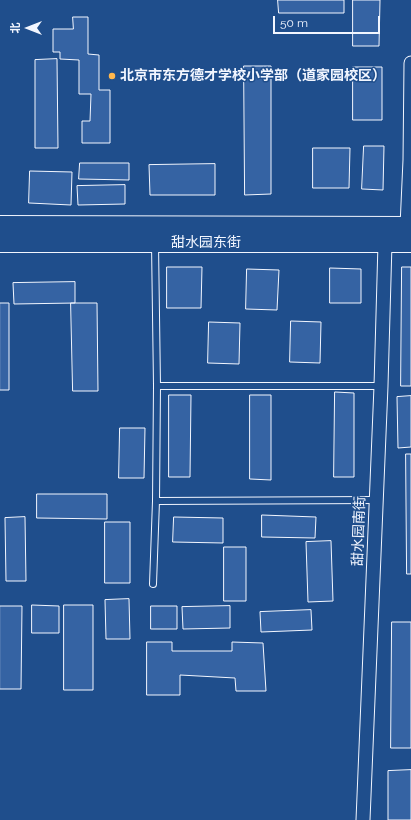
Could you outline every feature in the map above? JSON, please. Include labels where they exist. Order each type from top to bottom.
[{"type":"street","points":[[409,226],[411,63]]},
{"type":"street","name":"甜水园东街","points":[[0,225],[409,226]]},
{"type":"street","name":"甜水园东街","points":[[0,243],[411,243]]},
{"type":"street","name":"甜水园南街","points":[[363,820],[381,386],[385,243]]},
{"type":"lane","points":[[152,584],[156,501],[157,386],[155,243]]},
{"type":"lane","points":[[157,386],[381,386]]},
{"type":"lane","points":[[156,501],[376,500]]},
{"type":"building","points":[[278,0],[344,0],[344,13],[279,13]]},
{"type":"building","points":[[353,0],[380,0],[379,46],[353,46]]},
{"type":"building","points":[[73,17],[88,17],[88,54],[99,55],[99,90],[110,90],[110,143],[82,143],[82,121],[90,121],[91,94],[79,94],[79,60],[60,59],[60,52],[53,52],[53,29],[73,29]]},
{"type":"building","points":[[57,59],[58,148],[35,148],[35,60]]},
{"type":"building","points":[[244,66],[271,66],[271,194],[245,195]]},
{"type":"building","points":[[353,67],[382,67],[382,120],[353,120]]},
{"type":"building","points":[[364,146],[384,146],[383,190],[362,189]]},
{"type":"building","points":[[313,148],[350,148],[349,188],[313,188]]},
{"type":"building","points":[[80,163],[129,163],[129,180],[79,179]]},
{"type":"building","points":[[215,164],[215,195],[150,195],[149,165]]},
{"type":"building","points":[[30,171],[72,172],[71,205],[29,203]]},
{"type":"building","points":[[125,185],[125,204],[78,205],[77,186]]},
{"type":"building","points":[[167,267],[202,267],[201,308],[167,308]]},
{"type":"building","points":[[402,267],[411,267],[411,386],[401,386]]},
{"type":"building","points":[[330,268],[361,269],[361,303],[330,303]]},
{"type":"building","points":[[247,269],[279,270],[277,310],[246,309]]},
{"type":"building","points":[[75,282],[75,303],[14,304],[13,283]]},
{"type":"building","points":[[0,303],[9,303],[9,390],[0,390]]},
{"type":"building","points":[[71,303],[97,303],[98,391],[73,391]]},
{"type":"building","points":[[291,321],[321,322],[320,363],[290,362]]},
{"type":"building","points":[[209,322],[240,323],[239,364],[208,363]]},
{"type":"building","points":[[335,392],[354,393],[354,477],[334,477]]},
{"type":"building","points":[[169,395],[191,395],[190,477],[169,477]]},
{"type":"building","points":[[250,395],[271,395],[271,480],[250,479]]},
{"type":"building","points":[[411,396],[411,447],[398,448],[397,397]]},
{"type":"building","points":[[120,428],[145,428],[144,478],[119,478]]},
{"type":"building","points":[[406,454],[411,454],[411,574],[407,574]]},
{"type":"building","points":[[37,494],[107,494],[107,519],[37,518]]},
{"type":"building","points":[[262,515],[316,517],[315,538],[262,537]]},
{"type":"building","points":[[25,517],[26,581],[6,581],[5,518]]},
{"type":"building","points":[[174,517],[223,518],[223,543],[173,542]]},
{"type":"building","points":[[105,522],[130,522],[130,583],[105,583]]},
{"type":"building","points":[[331,541],[333,601],[308,602],[306,542]]},
{"type":"building","points":[[224,547],[246,547],[246,601],[224,601]]},
{"type":"building","points":[[129,599],[130,639],[106,639],[105,600]]},
{"type":"building","points":[[32,605],[59,606],[59,633],[32,633]]},
{"type":"building","points":[[64,605],[93,605],[93,690],[64,690]]},
{"type":"building","points":[[0,606],[22,606],[21,689],[0,689]]},
{"type":"building","points":[[151,606],[177,606],[177,629],[151,629]]},
{"type":"building","points":[[230,606],[230,628],[183,629],[182,607]]},
{"type":"building","points":[[311,610],[312,630],[261,632],[260,612]]},
{"type":"building","points":[[392,622],[411,622],[411,748],[391,748]]},
{"type":"building","points":[[147,642],[172,642],[172,651],[232,651],[232,642],[263,643],[266,691],[236,691],[235,678],[180,675],[180,695],[147,695]]},
{"type":"building","points":[[411,770],[411,820],[388,820],[388,771]]},
{"type":"place","name":"北京市东方德才学校小学部（道家园校区）","points":[[112,76]]}]
